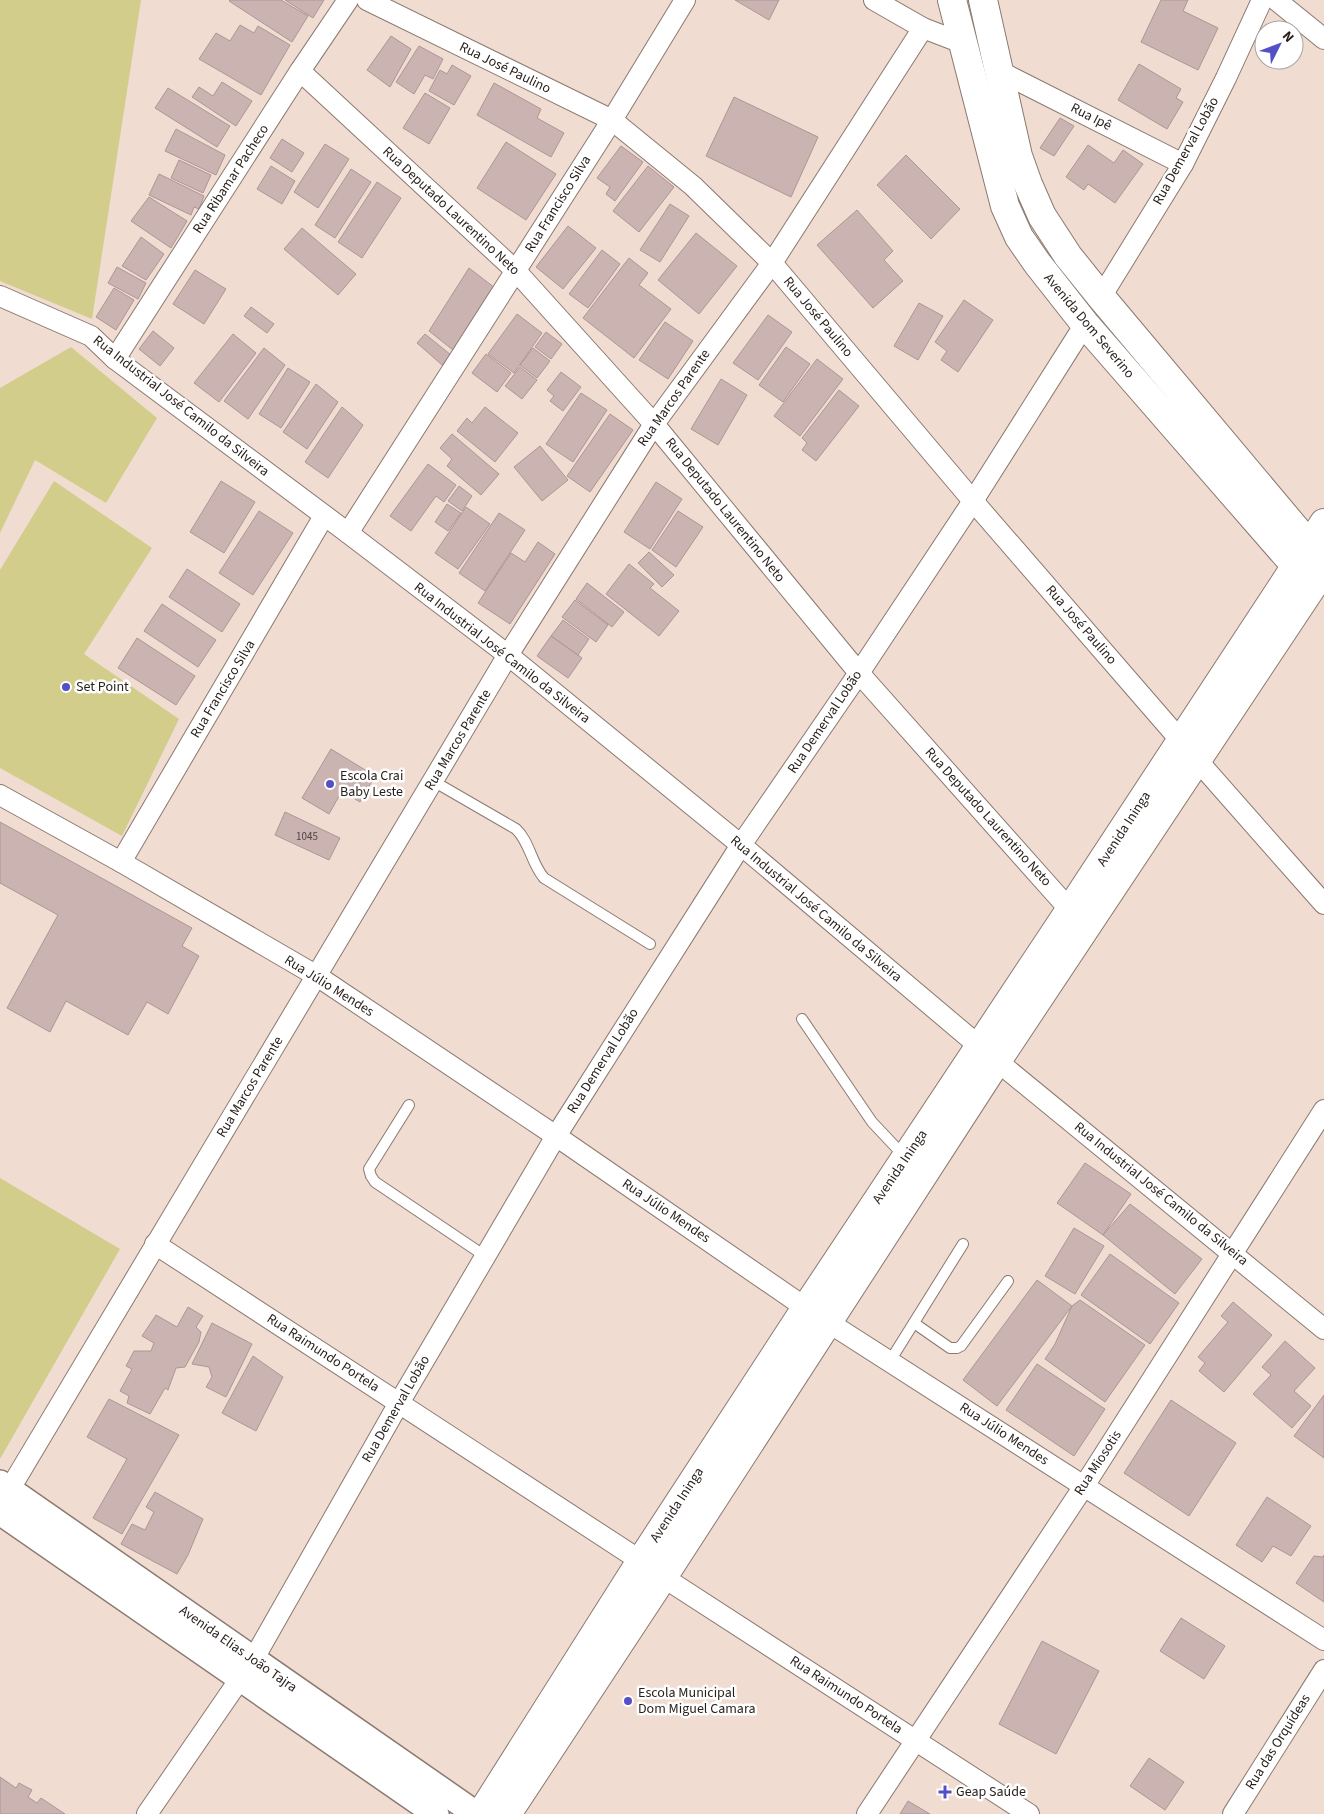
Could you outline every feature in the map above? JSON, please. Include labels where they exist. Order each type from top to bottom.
[{"type":"main road","name":"Avenida Dom Severino","points":[[952,0],[1004,206],[1037,263],[1085,324],[1315,571]]},
{"type":"main road","name":"Avenida Dom Severino","points":[[983,0],[1018,156],[1042,216],[1068,256],[1315,571]]},
{"type":"main road","name":"Avenida Ininga","points":[[481,1814],[640,1561],[817,1314],[1189,751],[1315,571],[1324,523]]},
{"type":"main road","name":"Avenida Ininga","points":[[507,1814],[663,1577],[906,1158],[988,1053]]},
{"type":"street","name":"Rua Ribamar Pacheco","points":[[115,359],[300,70],[348,0]]},
{"type":"street","name":"Rua José Paulino","points":[[367,0],[612,120],[693,186],[772,263],[1189,751],[1324,904]]},
{"type":"street","name":"Rua Francisco Silva","points":[[348,533],[612,120],[685,0]]},
{"type":"street","points":[[874,0],[923,28],[962,43]]},
{"type":"street","name":"Rua Demerval Lobão","points":[[1101,297],[1183,164],[1262,0]]},
{"type":"street","points":[[1276,0],[1324,39]]},
{"type":"street","name":"Rua Marcos Parente","points":[[2,1498],[508,655],[654,424],[772,263],[923,28]]},
{"type":"street","name":"Rua Deputado Laurentino Neto","points":[[300,70],[516,271],[654,424],[859,673],[1079,917]]},
{"type":"street","name":"Rua Ipê","points":[[999,71],[1183,164]]},
{"type":"street","name":"Rua Industrial José Camilo da Silveira","points":[[0,296],[91,336],[115,359],[508,655],[741,845],[988,1053],[1324,1329]]},
{"type":"street","name":"Rua Demerval Lobão","points":[[147,1814],[246,1669],[556,1136],[741,845],[859,673],[973,500],[1085,324]]},
{"type":"street","name":"Rua Francisco Silva","points":[[121,862],[324,516]]},
{"type":"street","name":"Rua Júlio Mendes","points":[[0,795],[121,862],[317,976],[817,1314],[1324,1640]]},
{"type":"street","name":"Rua Miosotis","points":[[867,1814],[1084,1486],[1324,1110]]},
{"type":"street","name":"Rua Raimundo Portela","points":[[155,1244],[640,1561]]},
{"type":"street","name":"Avenida Elias João Tajra","points":[[2,1498],[246,1669],[436,1814]]},
{"type":"street","name":"Rua Raimundo Portela","points":[[663,1577],[1030,1814]]},
{"type":"street","name":"Avenida Elias João Tajra","points":[[246,1669],[476,1814]]},
{"type":"street","name":"Rua das Orquídeas","points":[[1233,1814],[1324,1670]]},
{"type":"lane","points":[[433,781],[516,829],[524,836],[534,862],[544,878],[650,944]]},
{"type":"lane","points":[[802,1019],[872,1122],[906,1158]]},
{"type":"lane","points":[[409,1105],[369,1169],[371,1176],[375,1182],[485,1256]]},
{"type":"lane","points":[[890,1361],[963,1244]]},
{"type":"lane","points":[[914,1323],[950,1348],[957,1348],[961,1346],[1008,1281]]},
{"type":"shaded area","points":[[0,0],[141,0],[92,319],[0,281]]},
{"type":"shaded area","points":[[71,347],[157,418],[106,503],[35,460],[0,533],[0,388]]},
{"type":"shaded area","name":"Set Point","points":[[54,481],[152,548],[84,654],[179,719],[122,836],[0,768],[0,570]]},
{"type":"shaded area","points":[[0,1178],[120,1249],[0,1459]]},
{"type":"building","points":[[230,0],[281,0],[308,16],[292,42]]},
{"type":"building","points":[[285,0],[324,0],[313,18]]},
{"type":"building","points":[[735,0],[779,0],[769,20]]},
{"type":"building","points":[[1161,0],[1188,0],[1183,11],[1218,28],[1198,70],[1141,42]]},
{"type":"building","points":[[240,25],[254,33],[258,26],[290,45],[261,95],[199,59],[216,33],[230,41]]},
{"type":"building","points":[[391,36],[411,49],[390,87],[367,70]]},
{"type":"building","points":[[419,46],[443,59],[433,79],[425,75],[414,94],[396,82]]},
{"type":"building","points":[[1139,64],[1181,89],[1176,98],[1183,102],[1167,129],[1118,100]]},
{"type":"building","points":[[452,65],[471,76],[454,105],[429,91],[440,70],[447,74]]},
{"type":"building","points":[[222,82],[252,101],[236,126],[192,97],[199,87],[213,96]]},
{"type":"building","points":[[494,83],[541,109],[537,118],[564,133],[551,157],[477,115]]},
{"type":"building","points":[[168,88],[230,126],[217,147],[155,108]]},
{"type":"building","points":[[425,93],[450,108],[429,144],[403,128]]},
{"type":"building","points":[[734,97],[818,137],[791,197],[706,156]]},
{"type":"building","points":[[1060,118],[1074,126],[1054,156],[1040,148]]},
{"type":"building","points":[[176,129],[225,155],[216,175],[165,151]]},
{"type":"building","points":[[282,139],[304,153],[292,172],[270,158]]},
{"type":"building","points":[[506,142],[556,174],[526,220],[477,188]]},
{"type":"building","points":[[325,144],[349,159],[318,208],[294,192]]},
{"type":"building","points":[[1088,145],[1114,163],[1123,150],[1143,164],[1115,203],[1088,184],[1084,190],[1066,177]]},
{"type":"building","points":[[621,146],[643,162],[615,201],[606,194],[610,187],[597,178]]},
{"type":"building","points":[[906,155],[960,209],[931,239],[877,185]]},
{"type":"building","points":[[179,160],[211,175],[203,193],[171,178]]},
{"type":"building","points":[[271,166],[295,181],[282,204],[257,189]]},
{"type":"building","points":[[648,166],[674,187],[639,232],[613,211]]},
{"type":"building","points":[[351,169],[371,182],[335,238],[315,225]]},
{"type":"building","points":[[159,174],[204,196],[199,209],[194,207],[191,215],[149,195]]},
{"type":"building","points":[[377,182],[401,198],[362,258],[338,242]]},
{"type":"building","points":[[149,197],[187,221],[171,248],[131,221]]},
{"type":"building","points":[[670,204],[689,216],[660,262],[640,250]]},
{"type":"building","points":[[857,210],[893,251],[884,260],[903,281],[873,308],[817,245]]},
{"type":"building","points":[[568,226],[596,248],[563,289],[536,267]]},
{"type":"building","points":[[302,228],[356,274],[338,295],[284,249]]},
{"type":"building","points":[[696,233],[737,266],[699,314],[658,280]]},
{"type":"building","points":[[141,237],[164,254],[146,280],[122,266]]},
{"type":"building","points":[[602,250],[620,264],[588,308],[569,294]]},
{"type":"building","points":[[629,258],[648,273],[639,285],[671,309],[634,358],[583,318]]},
{"type":"building","points":[[117,267],[146,283],[138,299],[108,283]]},
{"type":"building","points":[[469,268],[495,288],[453,350],[429,331]]},
{"type":"building","points":[[195,270],[226,289],[204,324],[173,304]]},
{"type":"building","points":[[114,288],[134,300],[116,330],[96,317]]},
{"type":"building","points":[[964,300],[993,320],[958,372],[941,360],[947,351],[935,342]]},
{"type":"building","points":[[919,303],[943,316],[918,360],[894,346]]},
{"type":"building","points":[[251,307],[274,324],[267,333],[244,316]]},
{"type":"building","points":[[517,314],[542,333],[514,373],[488,354]]},
{"type":"building","points":[[768,315],[792,332],[758,380],[733,363]]},
{"type":"building","points":[[665,322],[693,341],[668,379],[639,360]]},
{"type":"building","points":[[153,331],[174,348],[160,366],[139,349]]},
{"type":"building","points":[[546,332],[562,344],[551,359],[535,347]]},
{"type":"building","points":[[233,334],[256,353],[219,402],[194,383]]},
{"type":"building","points":[[425,334],[451,355],[442,365],[417,343]]},
{"type":"building","points":[[786,347],[810,364],[783,402],[759,385]]},
{"type":"building","points":[[264,348],[285,365],[248,419],[224,401]]},
{"type":"building","points":[[533,348],[550,361],[537,378],[520,365]]},
{"type":"building","points":[[486,354],[511,373],[497,392],[472,373]]},
{"type":"building","points":[[817,359],[843,379],[800,436],[774,416]]},
{"type":"building","points":[[520,367],[537,380],[522,399],[505,386]]},
{"type":"building","points":[[288,368],[310,382],[281,428],[259,414]]},
{"type":"building","points":[[561,372],[581,387],[563,411],[550,401],[554,396],[547,390]]},
{"type":"building","points":[[721,379],[747,395],[718,445],[691,429]]},
{"type":"building","points":[[316,384],[338,402],[307,449],[283,432]]},
{"type":"building","points":[[839,390],[859,406],[816,461],[802,450],[807,443],[802,438]]},
{"type":"building","points":[[581,393],[607,410],[573,462],[546,444]]},
{"type":"building","points":[[342,407],[363,425],[328,478],[305,462]]},
{"type":"building","points":[[485,407],[518,433],[495,462],[457,431],[467,418],[472,423]]},
{"type":"building","points":[[610,414],[633,430],[590,492],[567,476]]},
{"type":"building","points":[[452,434],[499,474],[481,495],[447,466],[452,459],[440,448]]},
{"type":"building","points":[[540,446],[568,480],[542,501],[514,467]]},
{"type":"building","points":[[428,464],[456,485],[444,502],[436,496],[411,531],[390,516]]},
{"type":"building","points":[[221,481],[255,502],[224,553],[190,532]]},
{"type":"building","points":[[656,482],[682,499],[650,549],[624,532]]},
{"type":"building","points":[[459,486],[472,496],[462,511],[448,501]]},
{"type":"building","points":[[447,504],[461,513],[448,531],[435,522]]},
{"type":"building","points":[[466,507],[490,524],[458,569],[435,553]]},
{"type":"building","points":[[259,511],[293,533],[253,595],[219,573]]},
{"type":"building","points":[[678,511],[703,527],[676,567],[652,550]]},
{"type":"building","points":[[499,513],[525,530],[485,591],[459,573]]},
{"type":"building","points":[[538,542],[555,554],[510,624],[478,603],[511,553],[525,562]]},
{"type":"building","points":[[649,552],[674,575],[662,587],[638,563]]},
{"type":"building","points":[[629,564],[654,584],[650,588],[679,611],[659,636],[606,594]]},
{"type":"building","points":[[187,569],[240,604],[222,632],[169,597]]},
{"type":"building","points":[[587,583],[624,612],[612,627],[576,599]]},
{"type":"building","points":[[575,600],[608,625],[596,642],[562,617]]},
{"type":"building","points":[[162,604],[216,640],[198,667],[144,631]]},
{"type":"building","points":[[563,620],[589,639],[578,655],[551,636]]},
{"type":"building","points":[[551,636],[582,658],[568,678],[537,656]]},
{"type":"building","points":[[137,638],[195,676],[176,705],[118,668]]},
{"type":"building","points":[[331,749],[375,776],[360,802],[342,791],[329,814],[302,798]]},
{"type":"building","points":[[285,812],[340,838],[329,860],[275,835]]},
{"type":"building","points":[[0,822],[192,928],[182,946],[199,956],[168,1014],[147,1002],[128,1035],[66,1001],[50,1032],[7,1008],[58,915],[0,883]]},
{"type":"building","points":[[1085,1163],[1131,1194],[1103,1235],[1057,1203]]},
{"type":"building","points":[[1130,1204],[1202,1259],[1175,1294],[1103,1235]]},
{"type":"building","points":[[1074,1228],[1104,1246],[1075,1294],[1045,1276]]},
{"type":"building","points":[[1110,1254],[1179,1303],[1150,1344],[1081,1295]]},
{"type":"building","points":[[1037,1280],[1072,1306],[997,1406],[963,1380]]},
{"type":"building","points":[[1080,1300],[1145,1345],[1105,1402],[1045,1359],[1055,1344],[1072,1306]]},
{"type":"building","points":[[1233,1302],[1272,1335],[1224,1392],[1199,1371],[1205,1363],[1198,1357],[1228,1322],[1221,1316]]},
{"type":"building","points":[[188,1307],[203,1316],[196,1327],[201,1332],[199,1342],[185,1367],[176,1368],[168,1390],[165,1388],[150,1414],[127,1403],[129,1396],[120,1391],[132,1369],[126,1366],[134,1351],[151,1351],[154,1343],[142,1336],[156,1315],[177,1327]]},
{"type":"building","points":[[212,1323],[252,1344],[226,1397],[206,1387],[212,1377],[209,1367],[192,1364]]},
{"type":"building","points":[[1285,1341],[1315,1368],[1294,1391],[1311,1406],[1292,1428],[1253,1394],[1271,1375],[1262,1367]]},
{"type":"building","points":[[253,1356],[283,1377],[256,1431],[222,1413]]},
{"type":"building","points":[[1037,1364],[1105,1409],[1074,1456],[1006,1410]]},
{"type":"building","points":[[1324,1395],[1324,1458],[1294,1436]]},
{"type":"building","points":[[109,1399],[179,1435],[122,1534],[93,1518],[127,1459],[87,1437]]},
{"type":"building","points":[[1171,1400],[1236,1443],[1189,1516],[1124,1473]]},
{"type":"building","points":[[155,1492],[203,1519],[188,1555],[177,1574],[121,1544],[132,1524],[145,1530],[154,1512],[146,1507]]},
{"type":"building","points":[[1267,1497],[1311,1526],[1291,1556],[1273,1546],[1262,1562],[1236,1545]]},
{"type":"building","points":[[1324,1555],[1324,1602],[1296,1583],[1314,1556],[1323,1557]]},
{"type":"building","points":[[1181,1618],[1225,1646],[1204,1679],[1160,1651]]},
{"type":"building","points":[[1042,1641],[1099,1671],[1056,1754],[999,1724]]},
{"type":"building","points":[[1149,1758],[1184,1782],[1165,1810],[1130,1786]]},
{"type":"building","points":[[0,1777],[16,1788],[19,1783],[32,1790],[28,1797],[37,1803],[41,1798],[65,1814],[0,1814]]},
{"type":"building","points":[[908,1801],[930,1814],[900,1814]]},
{"type":"place","name":"Set Point","points":[[66,687]]},
{"type":"place","name":"Escola Crai Baby Leste","points":[[330,784]]},
{"type":"place","name":"Escola Municipal Dom Miguel Camara","points":[[628,1701]]},
{"type":"place","name":"Geap Saúde","points":[[945,1792]]}]
